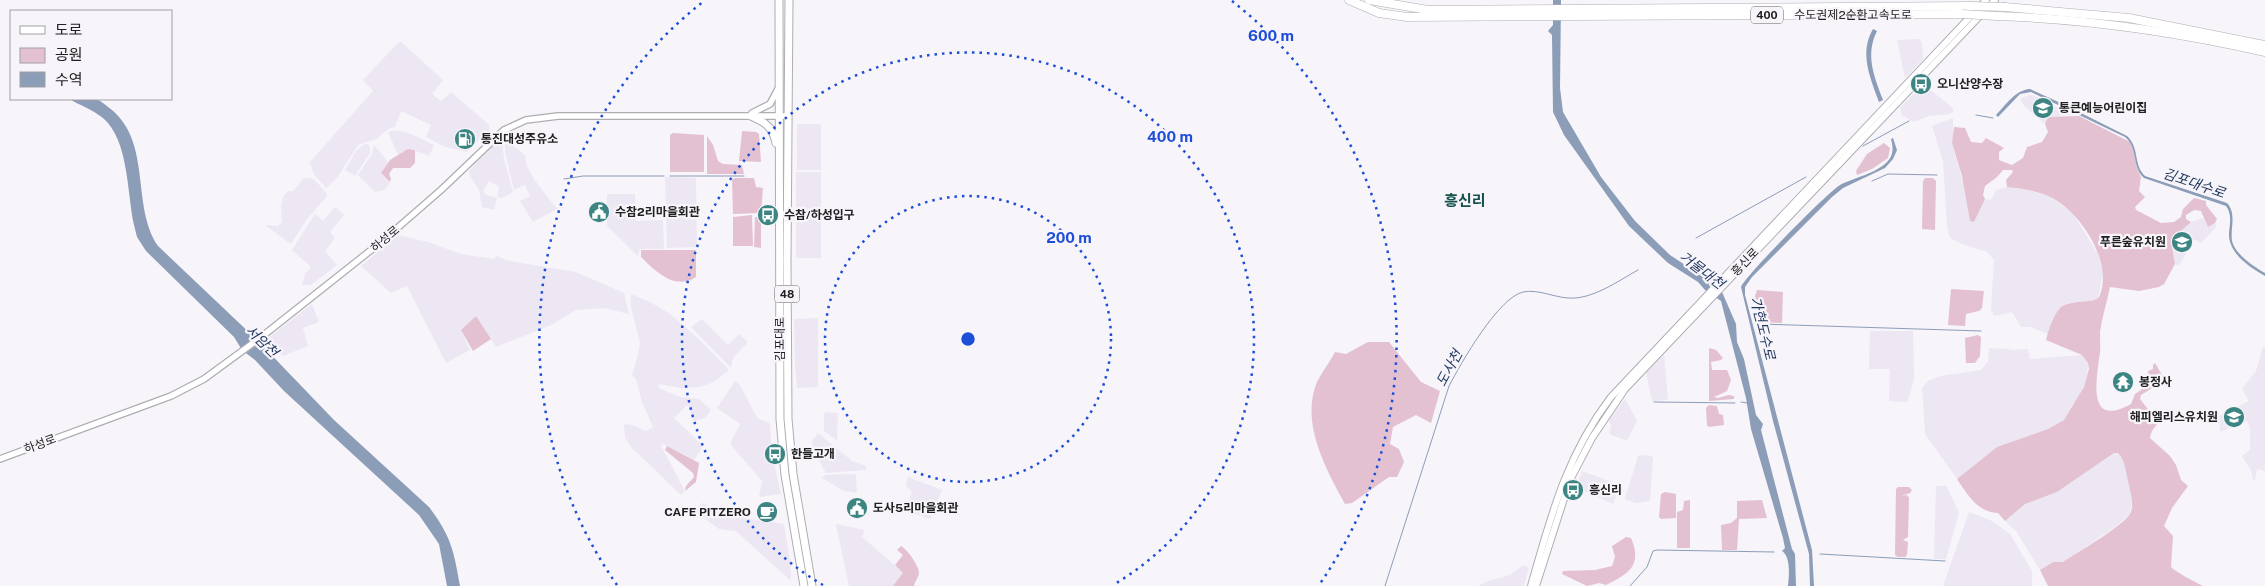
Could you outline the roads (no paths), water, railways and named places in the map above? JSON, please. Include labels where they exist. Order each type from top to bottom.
[{"type":"highway","name":"수도권제2순환고속도로","points":[[1349,0],[1379,13],[1407,17],[1572,12],[2005,7],[2129,18],[2265,45]]},
{"type":"highway","name":"수도권제2순환고속도로","points":[[1369,0],[1428,10],[1538,13]]},
{"type":"highway","name":"수도권제2순환고속도로","points":[[1572,12],[1962,14],[2051,18],[2127,26],[2218,41],[2265,52]]},
{"type":"main road","name":"김포대로","points":[[779,0],[781,447],[804,586]]},
{"type":"main road","name":"김포대로","points":[[788,0],[787,261],[789,437],[812,586]]},
{"type":"main road","name":"흥신로","points":[[1536,586],[1566,489],[1592,438],[1632,380],[1986,0]]},
{"type":"main road","name":"흥신로","points":[[1721,283],[1994,0]]},
{"type":"main road","points":[[752,114],[772,129],[779,156]]},
{"type":"main road","name":"흥신로","points":[[1530,586],[1561,484],[1593,424],[1622,383],[1707,298]]},
{"type":"street","points":[[752,114],[770,104],[779,84]]},
{"type":"street","name":"하성로","points":[[0,457],[170,392],[200,377],[236,354],[385,239],[441,190],[504,130],[520,122],[533,118],[558,116],[788,114]]},
{"type":"water","points":[[1553,0],[1561,0],[1560,88],[1563,112],[1601,177],[1635,221],[1670,255],[1711,282],[1722,292],[1736,324],[1737,342],[1744,359],[1756,415],[1763,424],[1761,430],[1792,549],[1795,554],[1796,586],[1788,586],[1789,567],[1787,558],[1782,551],[1785,548],[1783,538],[1751,429],[1746,398],[1721,301],[1705,290],[1698,282],[1668,263],[1629,226],[1564,135],[1553,112],[1552,35],[1548,31],[1553,25]]},
{"type":"water","points":[[1873,29],[1877,31],[1873,40],[1871,57],[1883,100],[1879,102],[1869,74],[1866,56],[1869,38]]},
{"type":"water","points":[[2030,89],[2127,136],[2134,146],[2139,167],[2145,176],[2227,203],[2232,212],[2232,241],[2234,246],[2246,260],[2265,273],[2265,276],[2246,264],[2232,247],[2229,233],[2230,215],[2226,206],[2144,178],[2140,174],[2132,146],[2125,137],[2031,92],[2020,94],[1998,117],[1996,115],[2015,95]]},
{"type":"water","points":[[71,100],[98,100],[102,102],[124,124],[132,140],[137,157],[145,213],[150,230],[158,246],[258,341],[334,420],[429,507],[447,536],[456,563],[460,586],[447,586],[439,544],[419,515],[284,391],[255,360],[242,350],[234,337],[146,251],[137,237],[126,168],[118,140],[112,128],[103,118]]},
{"type":"water","points":[[1893,138],[1897,150],[1893,159],[1885,168],[1843,188],[1832,197],[1752,277],[1745,287],[1745,295],[1812,550],[1814,586],[1810,586],[1809,554],[1773,421],[1741,287],[1771,252],[1832,191],[1846,182],[1878,169],[1888,161],[1892,153],[1891,139]]},
{"type":"waterway","name":"김포대수로","points":[[1976,115],[1993,118]]},
{"type":"waterway","name":"도사천","points":[[1863,146],[1909,121]]},
{"type":"waterway","points":[[1872,181],[1888,174],[1937,175]]},
{"type":"waterway","points":[[564,179],[583,176],[664,176]]},
{"type":"waterway","points":[[670,176],[744,176]]},
{"type":"waterway","name":"도사천","points":[[1696,238],[1806,177]]},
{"type":"waterway","name":"도사천","points":[[1385,586],[1449,386],[1462,362],[1492,318],[1513,297],[1523,292],[1529,291],[1577,298],[1604,289],[1638,270]]},
{"type":"waterway","name":"가현도수로","points":[[1760,324],[1981,331]]},
{"type":"waterway","points":[[1654,402],[1735,403]]},
{"type":"waterway","points":[[1741,402],[1747,403]]},
{"type":"waterway","points":[[1630,586],[1647,567],[1653,551],[1657,550],[1774,552]]},
{"type":"waterway","points":[[1820,554],[1945,561]]},
{"type":"place","name":"오니산양수장","points":[[1921,84]]},
{"type":"place","name":"통큰예능어린이집","points":[[2043,108]]},
{"type":"place","name":"통진대성주유소","points":[[465,139]]},
{"type":"place","name":"수참2리마을회관","points":[[599,212]]},
{"type":"place","name":"수참/하성입구","points":[[768,215]]},
{"type":"place","name":"푸른숲유치원","points":[[2182,242]]},
{"type":"place","name":"봉정사","points":[[2123,382]]},
{"type":"place","name":"해피엘리스유치원","points":[[2234,417]]},
{"type":"place","name":"한들고개","points":[[775,454]]},
{"type":"place","name":"흥신리","points":[[1573,490]]},
{"type":"place","name":"도사5리마을회관","points":[[857,508]]},
{"type":"place","name":"CAFE PITZERO","points":[[767,512]]},
{"type":"district","name":"흥신리","points":[[1465,200]]},
{"type":"water label","name":"거물대천","points":[[1702,270]]},
{"type":"water label","name":"서암천","points":[[262,341]]}]
